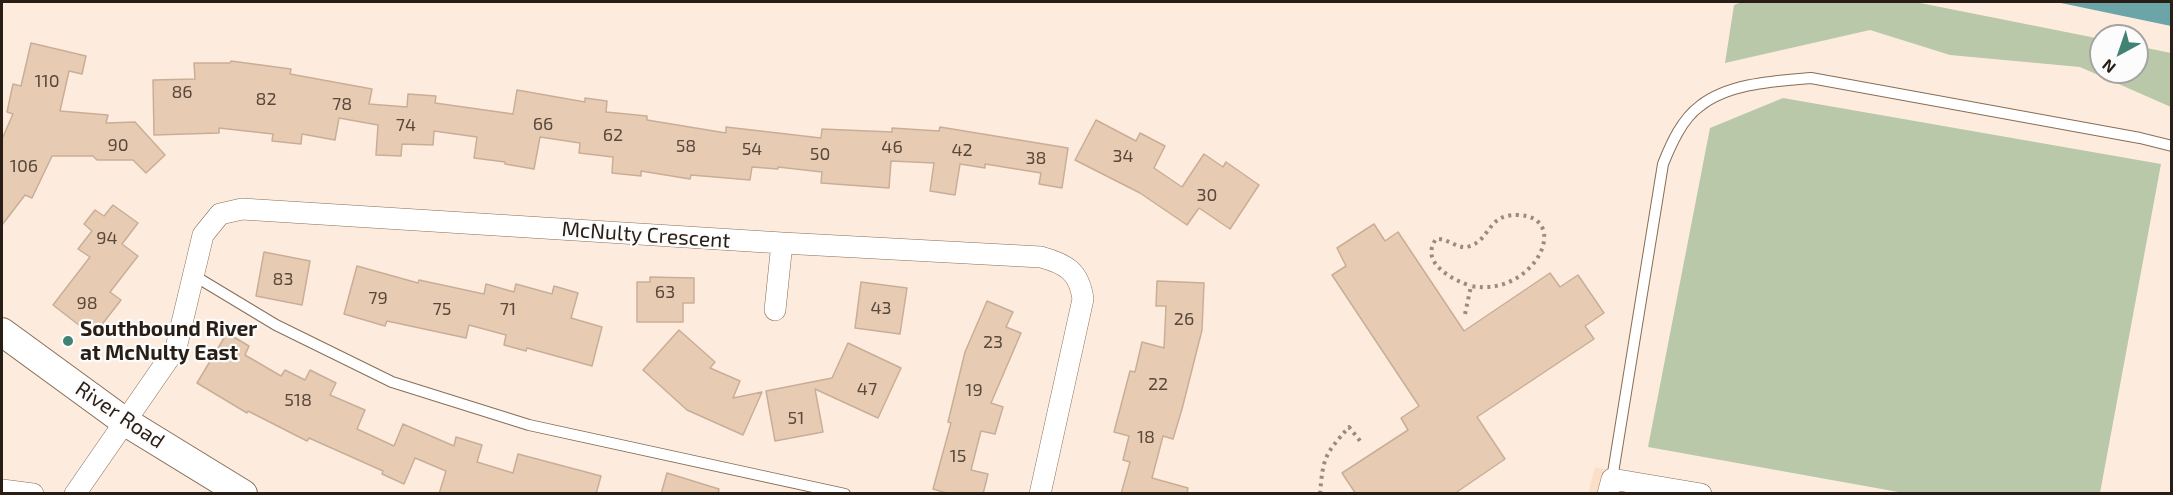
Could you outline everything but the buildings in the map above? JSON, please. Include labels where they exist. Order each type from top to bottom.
[{"type":"street","name":"McNulty Crescent","points":[[75,494],[176,348],[203,235],[220,214],[242,209],[1041,257],[1058,262],[1073,272],[1081,284],[1083,299],[1040,494]]},
{"type":"street","points":[[775,310],[782,243]]},
{"type":"street","name":"River Road","points":[[2,332],[124,421],[243,494]]},
{"type":"street","points":[[1610,486],[1701,494]]},
{"type":"street","points":[[2,490],[33,494]]},
{"type":"lane","points":[[1610,486],[1663,164],[1675,136],[1699,106],[1730,90],[1749,85],[1811,78],[2129,136],[2172,146]]},
{"type":"lane","points":[[193,275],[276,325],[392,382],[530,425],[844,494]]},
{"type":"path","points":[[1518,215],[1536,221],[1543,229],[1546,241],[1533,265],[1521,277],[1485,289],[1471,286],[1454,280],[1437,266],[1432,255],[1432,244],[1436,239],[1468,248],[1476,244],[1496,221],[1503,217],[1518,215]]},
{"type":"path","points":[[1465,314],[1471,286]]},
{"type":"path","points":[[1320,494],[1324,457],[1349,427],[1361,442]]},
{"type":"shaded area","points":[[1595,467],[1717,493],[1588,494]]},
{"type":"green space","points":[[1742,2],[1915,2],[2089,37],[2089,71],[2080,67],[1950,55],[1870,30],[1725,63],[1734,5]]},
{"type":"green space","points":[[2149,48],[2171,53],[2171,107],[2119,84],[2149,84]]},
{"type":"green space","points":[[1783,98],[2161,164],[2100,493],[1904,493],[1648,447],[1710,128]]},
{"type":"water","points":[[2056,2],[2171,2],[2171,26]]},
{"type":"place","name":"Southbound River at McNulty East","points":[[68,341]]}]
